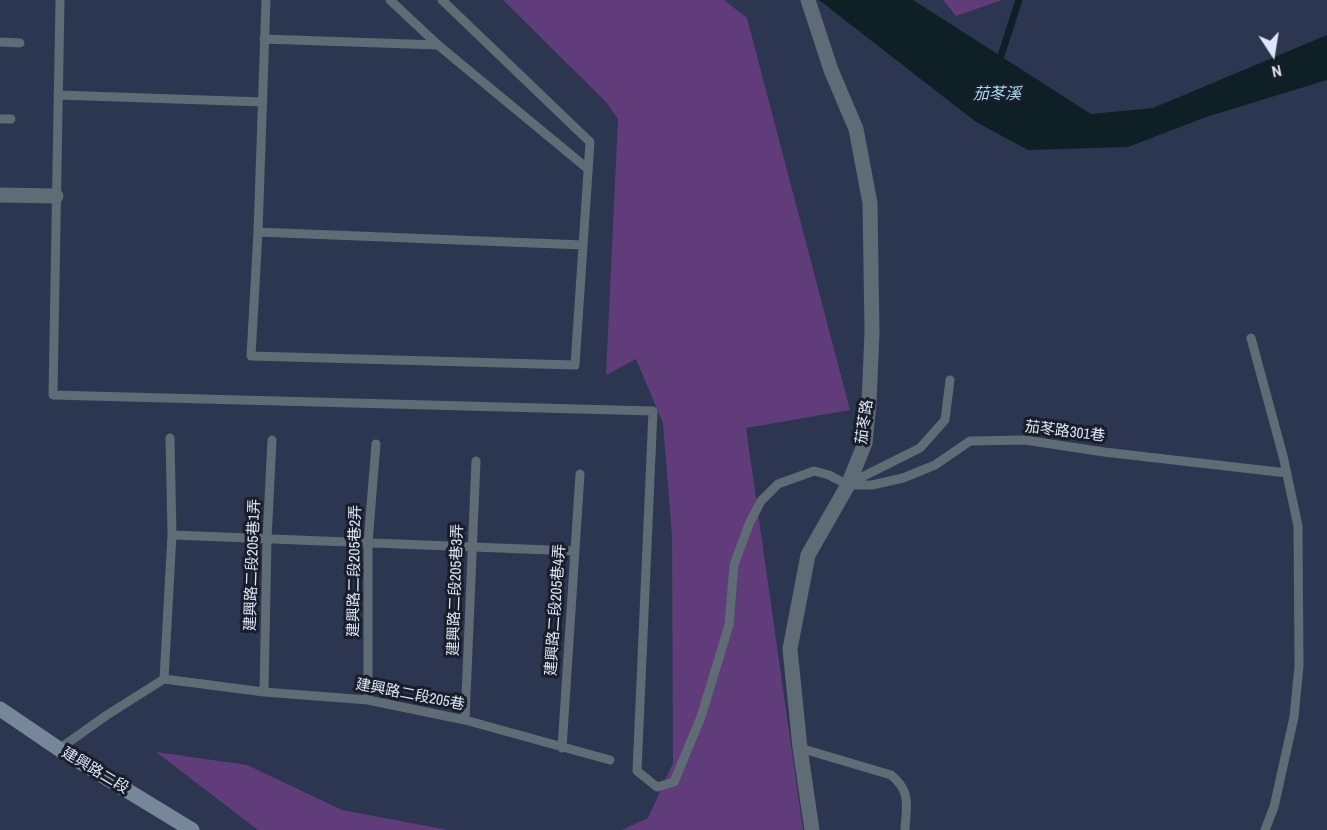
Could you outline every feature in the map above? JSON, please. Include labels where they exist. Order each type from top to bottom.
[{"type":"street","name":"茄苳路","points":[[809,4],[831,70],[856,129],[870,203],[872,332],[865,443],[848,484],[808,555],[790,649],[800,748],[812,830]]},
{"type":"street","points":[[0,195],[56,196]]},
{"type":"street","name":"建興路二段","points":[[0,709],[59,749],[192,830]]},
{"type":"lane","points":[[60,0],[53,394],[653,411],[637,771],[657,787],[674,782],[701,717],[729,625],[734,565],[749,524],[761,501],[778,484],[814,471],[848,484],[920,448],[945,420],[950,380]]},
{"type":"lane","points":[[266,0],[251,356],[575,365],[590,142],[442,0]]},
{"type":"lane","points":[[390,0],[438,45],[588,169]]},
{"type":"lane","points":[[264,39],[438,45]]},
{"type":"lane","points":[[0,42],[20,43]]},
{"type":"lane","points":[[58,95],[263,102]]},
{"type":"lane","points":[[0,119],[11,119]]},
{"type":"lane","points":[[258,232],[583,245]]},
{"type":"lane","points":[[1251,338],[1287,473],[1298,526],[1299,666],[1294,717],[1274,807],[1264,830]]},
{"type":"lane","points":[[59,749],[164,679],[172,535],[170,438]]},
{"type":"lane","name":"建興路二段205巷1弄","points":[[264,692],[267,538],[272,440]]},
{"type":"lane","name":"茄苳路301巷","points":[[848,484],[872,485],[903,478],[935,465],[970,441],[1025,440],[1104,452],[1287,473]]},
{"type":"lane","name":"建興路二段205巷2弄","points":[[368,699],[368,543],[376,444]]},
{"type":"lane","name":"建興路二段205巷3弄","points":[[465,720],[476,461]]},
{"type":"lane","name":"建興路二段205巷4弄","points":[[562,748],[580,474]]},
{"type":"lane","points":[[172,535],[574,551]]},
{"type":"lane","name":"建興路二段205巷","points":[[164,679],[264,692],[368,699],[465,720],[610,760]]},
{"type":"lane","points":[[800,748],[891,775],[899,782],[906,794],[905,830]]},
{"type":"shaded area","points":[[503,0],[724,0],[747,18],[850,410],[746,428],[803,830],[622,830],[648,818],[673,763],[672,536],[663,423],[636,359],[606,375],[618,119],[606,102]]},
{"type":"shaded area","points":[[943,0],[1002,0],[956,16]]},
{"type":"shaded area","points":[[156,752],[247,765],[342,810],[448,830],[258,830]]},
{"type":"water","name":"茄苳溪","points":[[819,0],[913,0],[1091,114],[1153,108],[1327,35],[1327,80],[1206,117],[1128,147],[1028,150],[976,122]]},
{"type":"waterway","points":[[999,62],[1019,0]]}]
